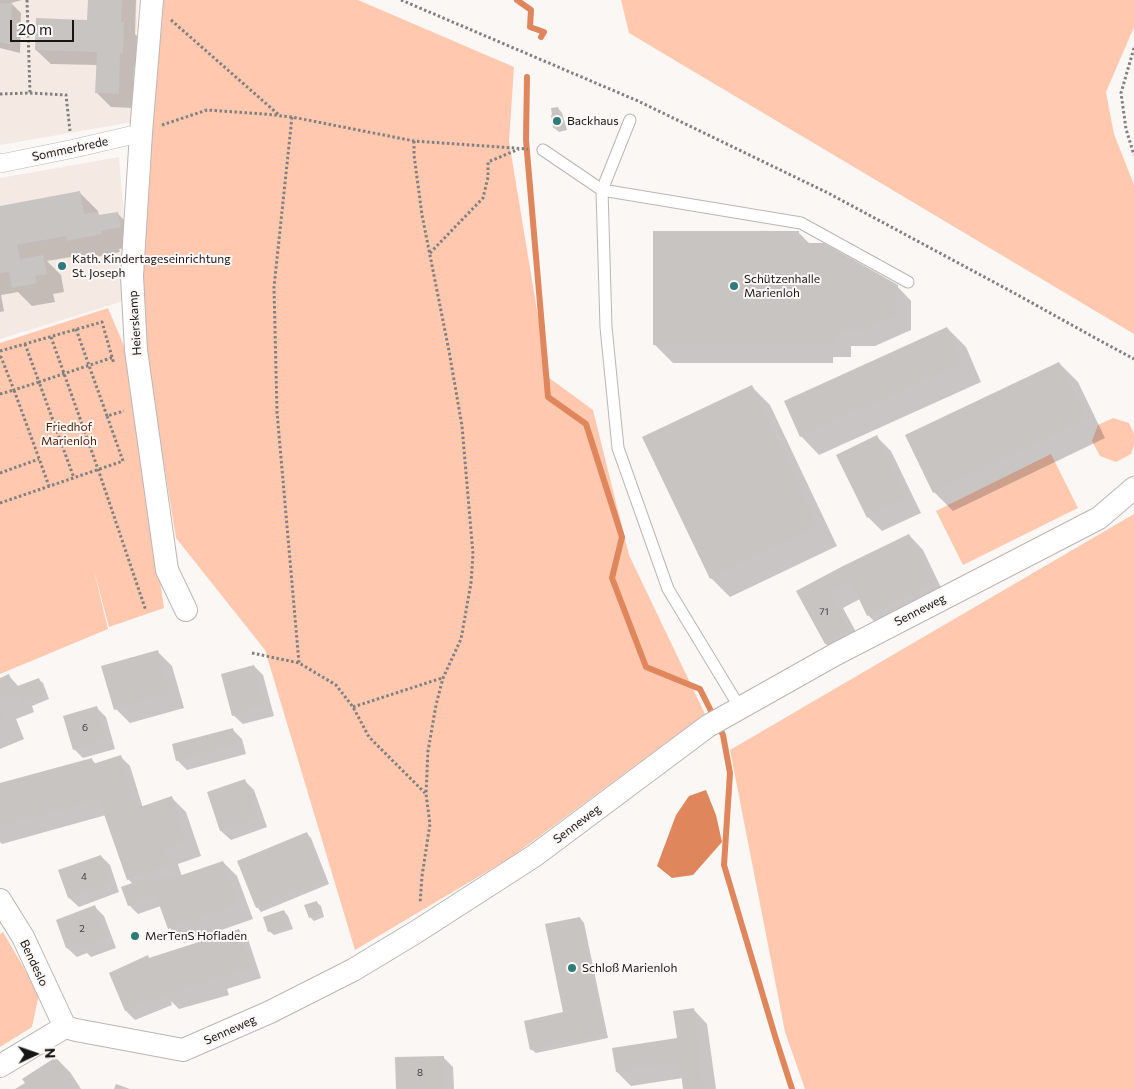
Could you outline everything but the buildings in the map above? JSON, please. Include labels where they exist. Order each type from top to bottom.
[{"type":"street","name":"Heierskamp","points":[[151,1],[132,276],[136,350],[167,570],[186,610]]},
{"type":"street","name":"Sommerbrede","points":[[1,168],[141,132]]},
{"type":"street","name":"Senneweg","points":[[65,1027],[183,1050],[270,1012],[353,970],[534,856],[725,716],[836,654],[1099,518],[1134,488]]},
{"type":"street","name":"Bendeslo","points":[[0,900],[23,937],[65,1027]]},
{"type":"street","points":[[0,1066],[65,1027]]},
{"type":"lane","points":[[630,120],[602,190],[606,327],[618,448],[668,589],[725,716]]},
{"type":"lane","points":[[543,150],[602,190],[801,223],[908,282]]},
{"type":"path","points":[[27,0],[30,93]]},
{"type":"path","points":[[401,0],[638,101],[819,188],[1016,294],[1097,340],[1134,358]]},
{"type":"path","points":[[151,1],[280,116]]},
{"type":"path","points":[[1134,48],[1121,93],[1126,129],[1134,155]]},
{"type":"path","points":[[0,94],[66,94],[72,150]]},
{"type":"path","points":[[141,132],[207,110],[292,117],[414,141],[519,148],[488,162],[488,177],[483,198],[430,253]]},
{"type":"path","points":[[292,117],[274,287],[277,412],[298,663]]},
{"type":"path","points":[[414,141],[414,156],[422,214],[462,426],[473,554],[471,583],[461,640],[443,678],[428,751],[426,794],[430,824],[420,903],[428,924]]},
{"type":"path","points":[[49,486],[0,354],[25,344],[102,322],[115,367]]},
{"type":"path","points":[[0,503],[123,461],[76,329]]},
{"type":"path","points":[[50,337],[146,611]]},
{"type":"path","points":[[25,344],[74,478]]},
{"type":"path","points":[[0,394],[120,356]]},
{"type":"path","points":[[106,416],[128,409]]},
{"type":"path","points":[[0,473],[39,460]]},
{"type":"path","points":[[252,653],[298,663],[336,685],[353,707],[369,737],[426,794]]},
{"type":"path","points":[[353,707],[443,678]]},
{"type":"shaded area","points":[[0,0],[138,0],[133,122],[0,145]]},
{"type":"shaded area","name":"Kath. Kindertageseinrichtung St. Joseph","points":[[119,157],[125,230],[124,301],[0,339],[0,178]]},
{"type":"shaded area","points":[[706,790],[716,815],[722,842],[693,875],[672,878],[657,866],[676,815],[689,796]]},
{"type":"green space","points":[[161,0],[358,0],[514,67],[509,141],[548,377],[593,410],[629,555],[705,714],[510,858],[355,950],[265,650],[176,538],[146,354],[142,275]]},
{"type":"green space","points":[[621,0],[1134,0],[1134,27],[1106,92],[1114,134],[1134,185],[1134,334],[629,33]]},
{"type":"green space","name":"Friedhof Marienloh","points":[[108,308],[127,353],[164,608],[109,627],[93,567],[108,629],[0,674],[0,343]]},
{"type":"green space","points":[[1113,418],[1129,423],[1134,434],[1134,445],[1131,454],[1116,462],[1100,456],[1092,441],[1098,425]]},
{"type":"green space","points":[[1051,454],[1078,508],[963,565],[936,511]]},
{"type":"green space","points":[[1134,514],[1134,1089],[805,1089],[785,1032],[730,750]]},
{"type":"green space","points":[[3,932],[39,994],[32,1027],[0,1047],[0,934]]},
{"type":"waterway","points":[[517,0],[531,10],[530,27],[544,32],[541,37]]},
{"type":"waterway","points":[[527,77],[526,140],[548,397],[586,424],[622,537],[612,578],[646,667],[700,689],[723,735],[730,773],[724,865],[792,1089]]},
{"type":"place","name":"Backhaus","points":[[557,121]]},
{"type":"place","name":"Kath. Kindertageseinrichtung St. Joseph","points":[[62,266]]},
{"type":"place","name":"Schützenhalle Marienloh","points":[[734,286]]},
{"type":"place","name":"MerTenS Hofladen","points":[[135,936]]},
{"type":"place","name":"Schloß Marienloh","points":[[572,968]]}]
